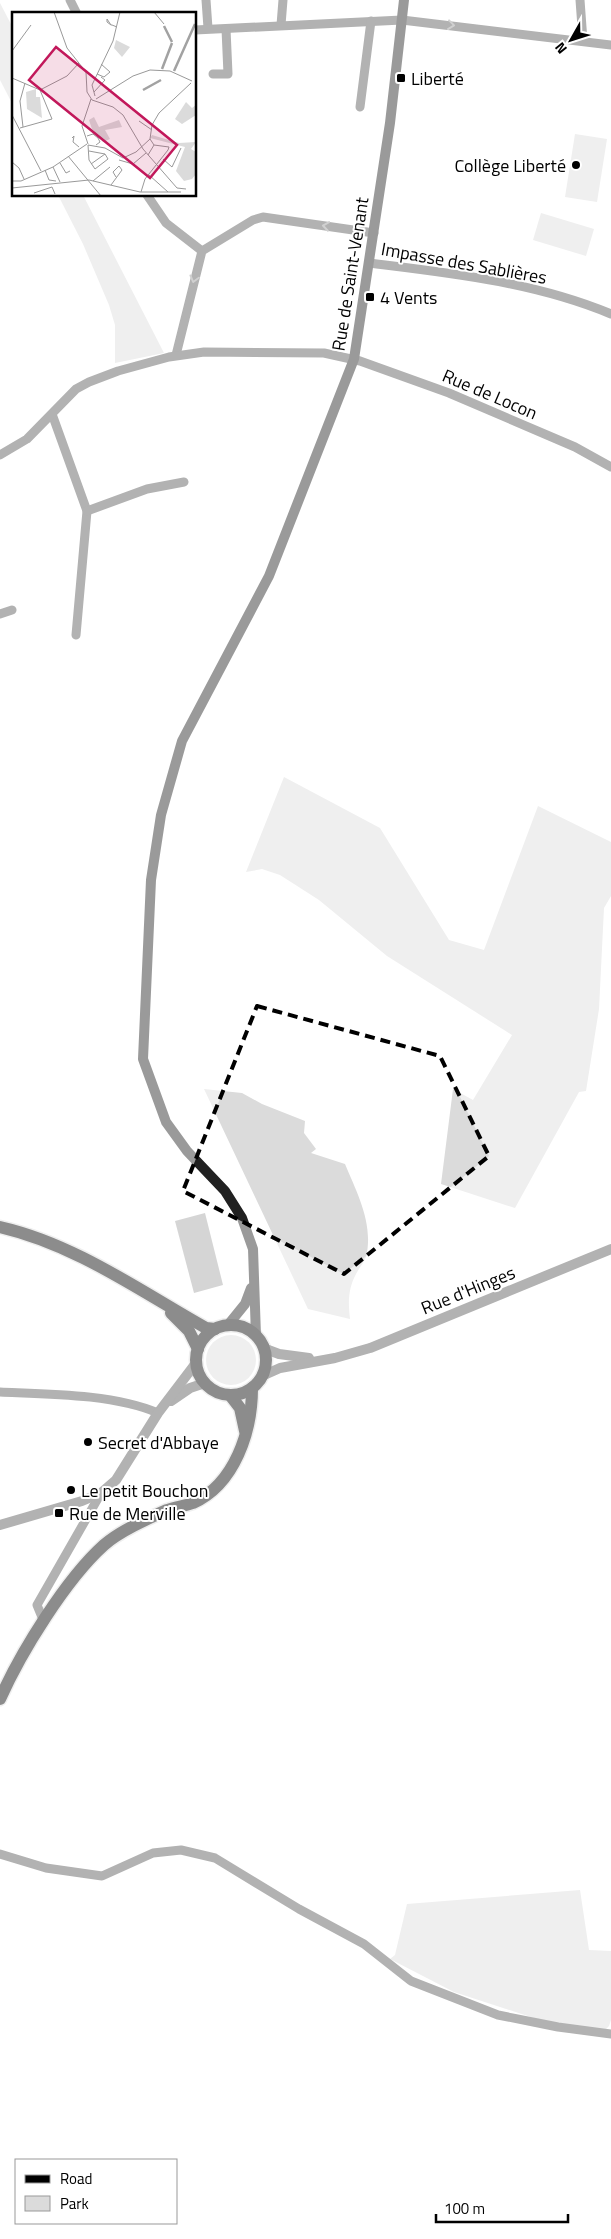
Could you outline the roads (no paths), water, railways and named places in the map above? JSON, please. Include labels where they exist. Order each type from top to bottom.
[{"type":"main road","name":"Rue de Saint-Venant","points":[[255,1270],[253,1248],[242,1218],[226,1191],[187,1151],[166,1122],[143,1059],[151,880],[162,815],[182,741],[194,714],[265,584],[354,359],[374,233],[404,0]]},
{"type":"main road","points":[[0,1227],[21,1232],[65,1250],[151,1294],[206,1328],[238,1326],[256,1336]]},
{"type":"main road","points":[[255,1270],[253,1315],[256,1336],[263,1348],[265,1357],[262,1376],[252,1388],[230,1395],[212,1390],[205,1383],[199,1374],[196,1363],[198,1349],[202,1341],[222,1327],[245,1304],[255,1270]]},
{"type":"main road","points":[[151,1294],[179,1320],[189,1332],[198,1349]]},
{"type":"main road","points":[[0,1699],[44,1622],[83,1567],[105,1544],[168,1510],[193,1503],[217,1487],[238,1458],[251,1413],[252,1388]]},
{"type":"main road","points":[[230,1395],[240,1408],[245,1431]]},
{"type":"street","points":[[70,0],[76,12]]},
{"type":"street","points":[[206,0],[208,28]]},
{"type":"street","points":[[281,25],[283,0]]},
{"type":"street","points":[[580,0],[583,41]]},
{"type":"street","points":[[196,30],[402,20],[611,45]]},
{"type":"street","points":[[360,107],[371,21]]},
{"type":"street","points":[[212,74],[228,74],[226,28]]},
{"type":"street","points":[[148,196],[166,223],[202,251]]},
{"type":"street","points":[[172,356],[202,251],[253,220],[263,217],[374,233]]},
{"type":"street","name":"Impasse des Sablières","points":[[369,263],[483,279],[551,294],[611,314]]},
{"type":"street","name":"Rue de Locon","points":[[0,455],[27,439],[76,390],[89,382],[140,365],[172,356],[204,352],[324,353],[354,359],[449,393],[576,448],[611,467]]},
{"type":"street","points":[[52,414],[87,511],[76,635]]},
{"type":"street","points":[[87,511],[147,489],[184,482]]},
{"type":"street","points":[[0,614],[12,610]]},
{"type":"street","name":"Rue d'Hinges","points":[[262,1376],[280,1368],[335,1358],[370,1348],[611,1249]]},
{"type":"street","name":"Rue d'Hinges","points":[[263,1348],[301,1358],[335,1358]]},
{"type":"street","points":[[44,1622],[37,1605],[102,1493],[116,1480],[128,1464],[161,1409],[196,1363]]},
{"type":"street","points":[[0,1392],[52,1394],[138,1404],[161,1409],[190,1388],[205,1383]]},
{"type":"street","points":[[0,1525],[82,1501],[102,1493]]},
{"type":"street","points":[[0,1854],[46,1868],[102,1876],[153,1853],[181,1850],[215,1858],[299,1909],[364,1944],[411,1981],[498,2015],[558,2027],[611,2034]]},
{"type":"place","name":"Liberté","points":[[401,78]]},
{"type":"place","name":"Collège Liberté","points":[[576,165]]},
{"type":"place","name":"4 Vents","points":[[370,297]]},
{"type":"place","name":"Secret d'Abbaye","points":[[88,1442]]},
{"type":"place","name":"Le petit Bouchon","points":[[71,1490]]},
{"type":"place","name":"Rue de Merville","points":[[59,1513]]}]
